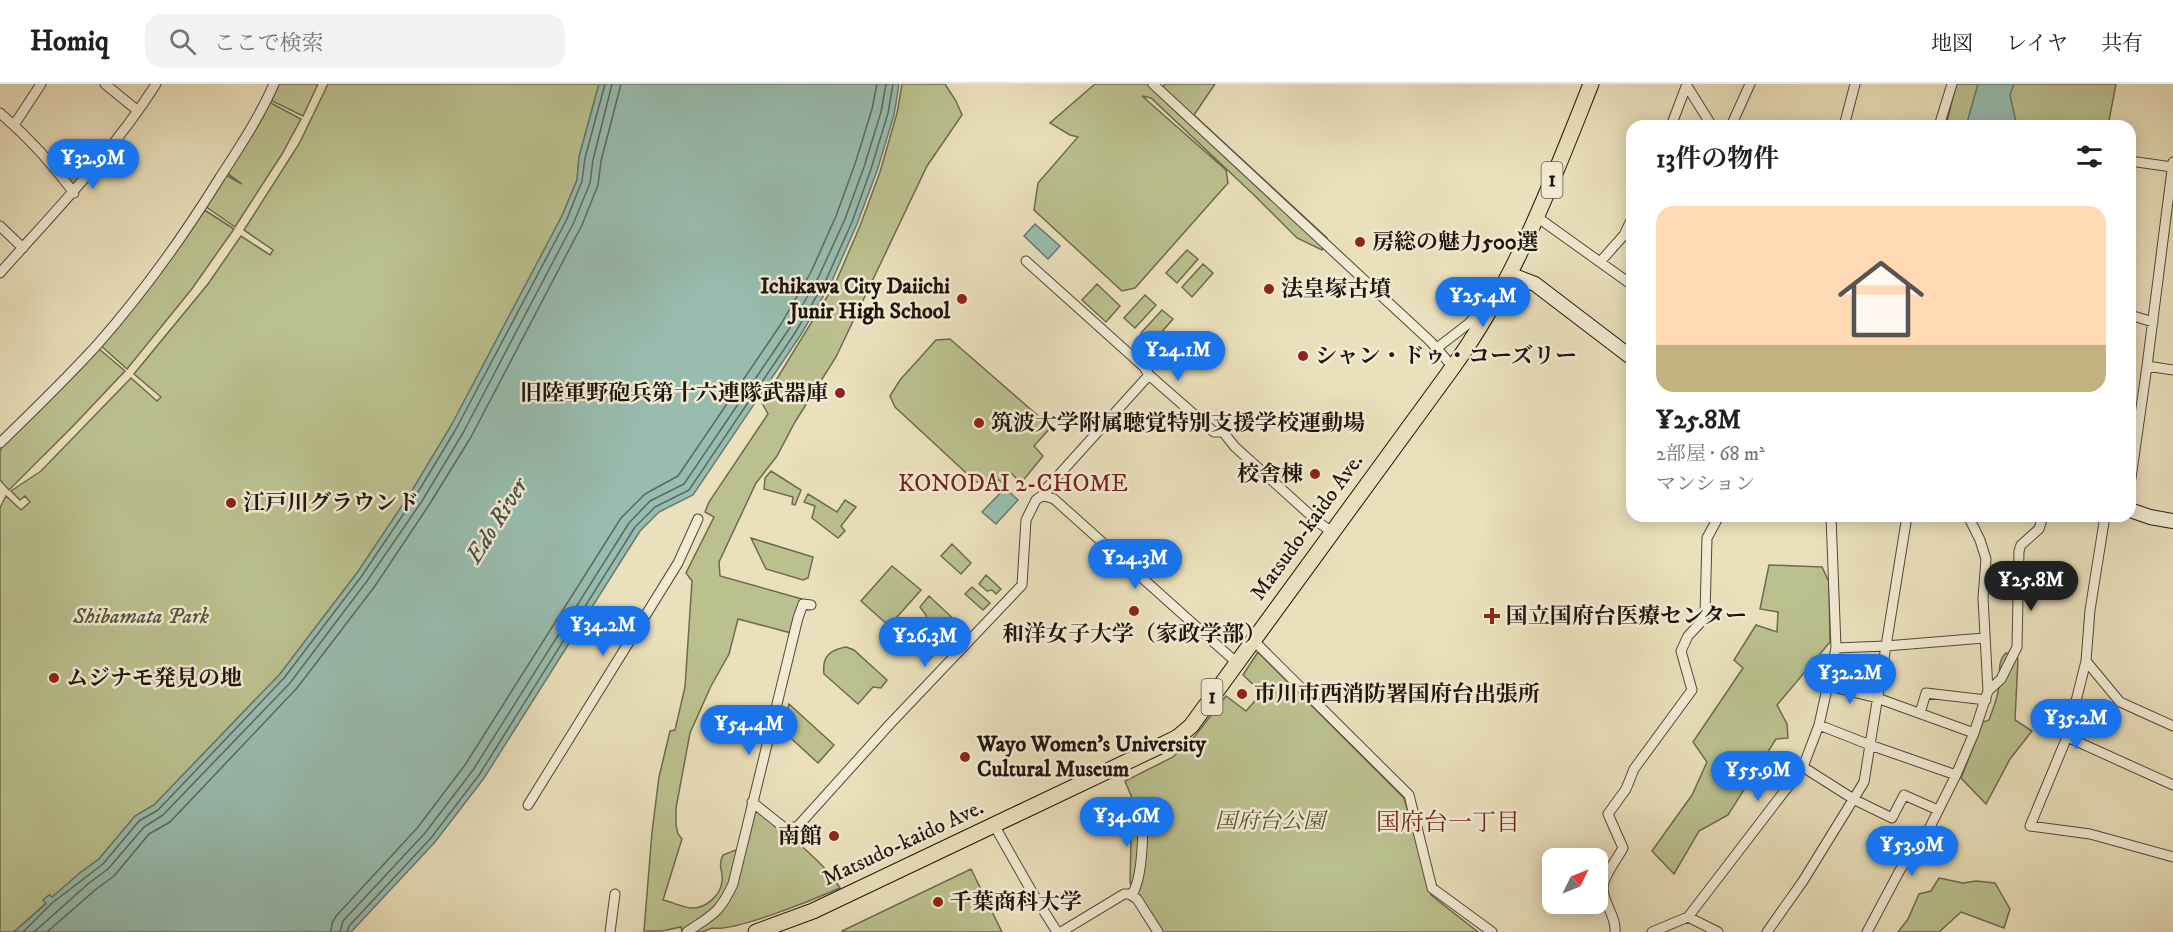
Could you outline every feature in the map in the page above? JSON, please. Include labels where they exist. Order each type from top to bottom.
[{"type":"main road","name":"Matsudo-kaido Ave.","points":[[756,932],[813,911],[1105,774],[1178,737],[1191,726],[1454,367],[1479,328],[1507,279],[1537,217],[1591,84]]},
{"type":"street","points":[[14,124],[41,84]]},
{"type":"street","points":[[105,84],[138,111]]},
{"type":"street","points":[[0,273],[74,193],[138,111],[156,84]]},
{"type":"street","points":[[0,443],[78,365],[141,291],[235,156],[274,84]]},
{"type":"street","points":[[1153,84],[1437,348],[1446,361],[1454,367]]},
{"type":"street","points":[[1734,120],[1750,84]]},
{"type":"street","points":[[1846,120],[1855,84]]},
{"type":"street","points":[[1941,120],[1952,84]]},
{"type":"street","points":[[1673,120],[1687,85]]},
{"type":"street","points":[[1687,85],[1708,120]]},
{"type":"street","points":[[0,113],[14,124],[59,173],[74,193]]},
{"type":"street","points":[[2136,161],[2173,164],[2169,220],[2136,439]]},
{"type":"street","points":[[1537,217],[1626,281]]},
{"type":"street","points":[[0,226],[23,248]]},
{"type":"street","points":[[1600,262],[1626,230]]},
{"type":"street","points":[[1026,261],[1144,367],[1149,375],[1214,432],[1223,432],[1228,436],[1235,447],[1332,532]]},
{"type":"street","points":[[1437,348],[1468,324],[1507,279],[1535,284],[1626,353]]},
{"type":"street","points":[[2136,317],[2153,322]]},
{"type":"street","points":[[2147,366],[2173,370]]},
{"type":"street","points":[[1047,495],[1047,488],[1149,375]]},
{"type":"street","points":[[1047,495],[1237,663]]},
{"type":"street","points":[[752,802],[786,829],[798,826],[890,724],[1022,585],[1026,520],[1038,498],[1047,495]]},
{"type":"street","points":[[2136,512],[2173,521]]},
{"type":"street","points":[[528,805],[678,563],[698,519]]},
{"type":"street","points":[[1615,932],[1616,924],[1604,893],[1604,882],[1623,848],[1608,814],[1626,789],[1634,769],[1692,690],[1681,651],[1688,636],[1702,621],[1705,614],[1707,538],[1716,522]]},
{"type":"street","points":[[1652,932],[1688,917],[1803,767],[1819,725],[1836,648],[1831,522]]},
{"type":"street","points":[[1767,932],[1803,881],[1864,782],[1906,522]]},
{"type":"street","points":[[1971,522],[1986,559],[1983,598],[1987,696]]},
{"type":"street","points":[[1867,932],[1900,870],[1925,837],[1956,775],[1987,696],[2001,679],[2017,647],[2019,551],[2021,545],[2038,529],[2041,522]]},
{"type":"street","points":[[2104,522],[2090,610],[2086,661],[2067,737],[2030,826],[2090,834],[2173,857]]},
{"type":"street","points":[[687,932],[724,904],[733,885],[798,618],[803,604],[811,605]]},
{"type":"street","points":[[1836,648],[1984,638]]},
{"type":"street","points":[[1253,640],[1409,795],[1432,888],[1492,932]]},
{"type":"street","points":[[2086,661],[2120,702],[2173,726]]},
{"type":"street","points":[[1829,686],[1877,698],[1974,733]]},
{"type":"street","points":[[1920,714],[1926,693],[1987,696]]},
{"type":"street","points":[[1819,725],[1956,775]]},
{"type":"street","points":[[2067,737],[2173,785]]},
{"type":"street","points":[[1803,767],[1855,800],[1892,818],[1904,795],[1938,810]]},
{"type":"street","points":[[1132,895],[1136,889],[1140,860],[1144,808]]},
{"type":"street","points":[[994,825],[1032,892],[1059,932],[1125,894],[1132,895],[1158,932]]},
{"type":"street","points":[[610,932],[615,894]]},
{"type":"street","points":[[1688,917],[1718,932]]},
{"type":"street","points":[[1694,932],[1702,924]]},
{"type":"green space","points":[[277,84],[318,84],[303,116],[270,100]]},
{"type":"green space","name":"Shibamata Park","points":[[328,84],[599,84],[579,157],[577,180],[562,216],[451,426],[410,494],[357,573],[280,674],[154,805],[135,816],[99,859],[52,898],[50,895],[46,903],[14,932],[0,932],[0,508],[6,496],[21,510],[30,502],[25,496],[20,500],[11,491],[41,471],[131,378],[157,401],[161,397],[134,374],[208,284],[241,236],[270,255],[273,250],[244,230],[299,144]]},
{"type":"green space","points":[[902,84],[945,84],[962,115],[927,166],[836,357],[795,422],[777,456],[756,483],[719,562],[720,576],[802,599],[791,633],[738,619],[729,654],[711,686],[690,733],[676,808],[676,825],[682,839],[663,900],[691,908],[711,901],[721,887],[723,855],[746,846],[754,812],[759,812],[803,847],[840,888],[775,914],[738,925],[712,928],[702,932],[682,932],[681,927],[662,931],[644,931],[659,777],[670,731],[675,730],[685,687],[692,581],[686,573],[714,517],[705,512],[709,502],[768,414],[762,403],[835,284],[880,172],[897,113]]},
{"type":"green space","points":[[1095,84],[1159,84],[1162,88],[1165,84],[1215,84],[1194,115],[1327,238],[1322,250],[1297,238],[1151,98],[1142,96],[1226,170],[1228,183],[1135,288],[1122,291],[1034,210],[1038,183],[1078,137],[1050,123]]},
{"type":"green space","points":[[1956,84],[2116,84],[2109,120],[1947,120]]},
{"type":"green space","points":[[269,102],[301,119],[282,154],[235,227],[205,206],[226,175],[242,184],[227,173]]},
{"type":"green space","points":[[68,146],[89,166],[73,185],[53,162]]},
{"type":"green space","points":[[203,209],[234,229],[191,290],[127,369],[100,345]]},
{"type":"green space","points":[[1187,250],[1198,259],[1177,283],[1166,273]]},
{"type":"green space","points":[[1203,264],[1213,273],[1192,297],[1182,287]]},
{"type":"green space","points":[[1097,284],[1120,306],[1106,322],[1082,300]]},
{"type":"green space","points":[[1145,295],[1156,305],[1135,328],[1124,318]]},
{"type":"green space","points":[[1162,310],[1173,319],[1152,343],[1141,333]]},
{"type":"green space","name":"筑波大学附属聴覚特別支援学校運動場","points":[[950,339],[1051,427],[1034,446],[1043,456],[1021,483],[1011,473],[1002,483],[999,480],[976,482],[895,407],[890,396],[900,380],[936,340]]},
{"type":"green space","points":[[98,348],[125,371],[9,490],[0,480],[0,452],[4,442]]},
{"type":"green space","points":[[771,471],[801,490],[795,505],[792,504],[793,497],[764,489],[765,478]]},
{"type":"green space","points":[[808,494],[837,512],[845,500],[856,507],[841,526],[845,531],[838,538],[812,518],[815,506],[804,502]]},
{"type":"green space","points":[[751,538],[813,557],[808,578],[803,580],[766,569]]},
{"type":"green space","points":[[952,544],[971,563],[961,574],[941,556]]},
{"type":"green space","points":[[1769,565],[1822,567],[1829,582],[1830,642],[1777,705],[1787,724],[1788,738],[1776,739],[1728,815],[1699,831],[1674,874],[1652,851],[1692,795],[1707,762],[1693,742],[1743,668],[1734,660],[1756,625],[1777,632],[1778,612],[1760,609]]},
{"type":"green space","points":[[892,566],[921,590],[889,626],[861,601]]},
{"type":"green space","points":[[986,575],[1001,589],[996,594],[992,590],[987,591],[979,584]]},
{"type":"green space","points":[[972,587],[990,603],[983,610],[965,594]]},
{"type":"green space","points":[[929,596],[960,625],[944,644],[927,628],[926,615],[920,607]]},
{"type":"green space","points":[[901,630],[913,635],[923,635],[938,647],[938,650],[928,661],[925,660],[896,634]]},
{"type":"green space","points":[[846,647],[854,650],[887,680],[881,688],[873,687],[858,704],[824,674],[824,663],[828,655]]},
{"type":"green space","name":"国府台公園","points":[[1258,652],[1404,798],[1431,895],[1478,932],[1158,932],[1134,895],[1130,882],[1132,798],[1125,781],[1173,757],[1195,736],[1226,696],[1246,711],[1262,693],[1243,675]]},
{"type":"green space","points":[[2006,653],[2018,659],[2015,720],[2032,731],[2010,759],[1986,804],[1961,778],[1983,722],[1989,720],[1994,707],[2000,665]]},
{"type":"green space","points":[[789,704],[834,745],[818,763],[782,730]]},
{"type":"green space","name":"千葉商科大学","points":[[971,869],[1002,932],[842,932],[842,931]]},
{"type":"green space","points":[[1939,878],[1963,883],[1976,881],[1995,883],[2010,909],[2004,928],[1961,912],[1939,932],[1898,932],[1908,919],[1919,894],[1931,891]]},
{"type":"water","name":"Edo River","points":[[599,84],[899,84],[894,115],[877,171],[831,283],[800,336],[693,495],[659,512],[640,531],[484,778],[435,842],[351,932],[14,932],[46,904],[43,900],[49,895],[52,897],[99,859],[135,816],[154,805],[280,674],[357,573],[410,494],[451,426],[562,216],[577,180],[579,157]]},
{"type":"water","points":[[1978,84],[2014,84],[2010,95],[2016,120],[1968,120]]},
{"type":"water","points":[[1035,224],[1060,246],[1048,259],[1024,236]]},
{"type":"water","points":[[1005,488],[1018,500],[996,524],[982,512]]},
{"type":"place","name":"房総の魅力500選","points":[[1360,242]]},
{"type":"place","name":"法皇塚古墳","points":[[1269,289]]},
{"type":"place","name":"Ichikawa City Daiichi Junir High School","points":[[962,299]]},
{"type":"place","name":"シャン・ドゥ・コーズリー","points":[[1303,356]]},
{"type":"place","name":"旧陸軍野砲兵第十六連隊武器庫","points":[[840,393]]},
{"type":"place","name":"筑波大学附属聴覚特別支援学校運動場","points":[[979,423]]},
{"type":"place","name":"校舎棟","points":[[1315,474]]},
{"type":"place","name":"江戸川グラウンド","points":[[231,503]]},
{"type":"place","name":"和洋女子大学（家政学部）","points":[[1134,611]]},
{"type":"place","name":"国立国府台医療センター","points":[[1492,616]]},
{"type":"place","name":"ムジナモ発見の地","points":[[54,678]]},
{"type":"place","name":"市川市西消防署国府台出張所","points":[[1242,694]]},
{"type":"place","name":"Wayo Women's University Cultural Museum","points":[[965,757]]},
{"type":"place","name":"南館","points":[[834,836]]},
{"type":"place","name":"千葉商科大学","points":[[938,902]]},
{"type":"district","name":"KONODAI 2-CHOME","points":[[1013,484]]},
{"type":"district","name":"国府台一丁目","points":[[1448,823]]}]
